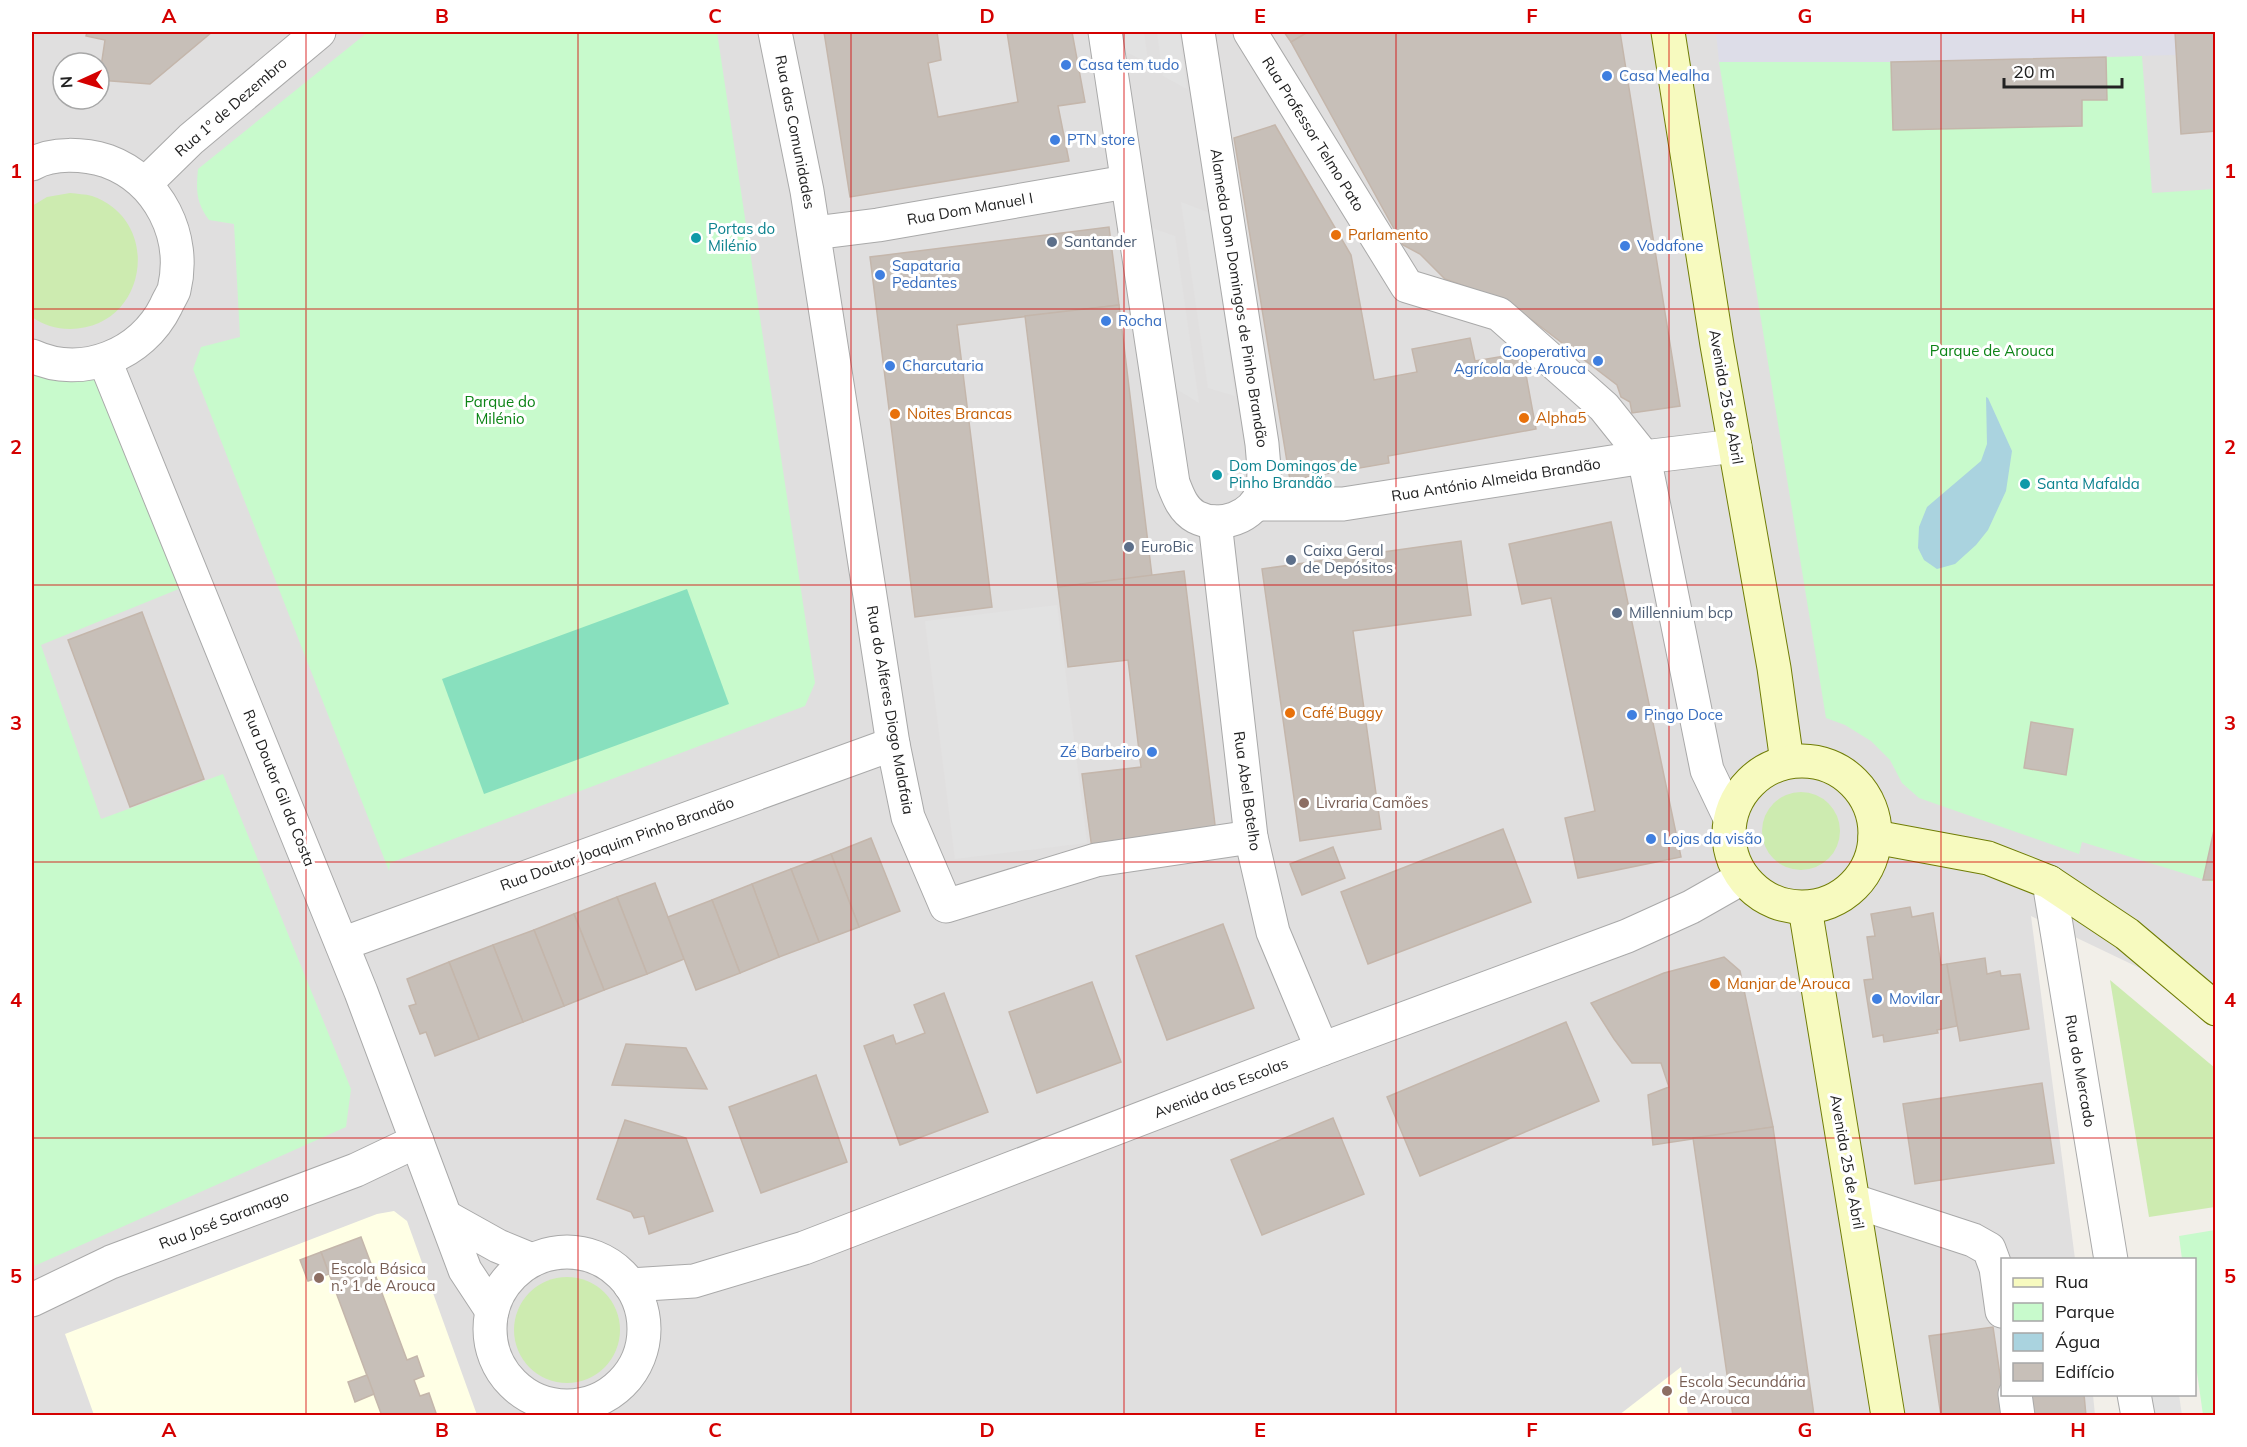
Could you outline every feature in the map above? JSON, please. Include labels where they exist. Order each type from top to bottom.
[{"type":"main road","name":"Avenida 25 de Abril","points":[[1668,32],[1717,345],[1774,668],[1787,762]]},
{"type":"main road","points":[[1809,761],[1830,766],[1849,777],[1864,794],[1873,814],[1875,837],[1872,858],[1861,878],[1846,894],[1827,904],[1805,908],[1787,907],[1770,901],[1754,891],[1742,878],[1732,859],[1728,839],[1730,818],[1737,798],[1750,781],[1767,769],[1787,762],[1809,761]]},
{"type":"main road","points":[[1875,837],[1988,858],[2049,882],[2127,934],[2215,1007]]},
{"type":"main road","name":"Avenida 25 de Abril","points":[[1805,908],[1888,1416]]},
{"type":"street","name":"Rua 1º de Dezembro","points":[[145,183],[190,140],[319,32]]},
{"type":"street","name":"Rua das Comunidades","points":[[775,32],[814,233]]},
{"type":"street","points":[[1105,32],[1173,483],[1180,501],[1195,516],[1215,522],[1240,517],[1256,504]]},
{"type":"street","name":"Alameda Dom Domingos de Pinho Brandão","points":[[1198,32],[1262,444],[1264,469],[1262,491],[1256,504]]},
{"type":"street","name":"Rua Professor Telmo Pato","points":[[1250,32],[1407,286],[1499,314],[1604,407],[1644,457]]},
{"type":"street","points":[[32,356],[44,361],[74,366],[105,361],[135,345],[159,321],[174,291],[178,256],[173,229],[162,205],[145,183],[121,166],[93,157],[64,155],[33,160]]},
{"type":"street","name":"Rua Dom Manuel I","points":[[814,233],[878,225],[1126,182]]},
{"type":"street","name":"Rua do Alferes Diogo Malafaia","points":[[814,233],[892,744],[908,817],[946,906],[1096,860],[1251,837]]},
{"type":"street","name":"Rua Doutor Gil da Costa","points":[[105,361],[342,944],[465,1270],[492,1311]]},
{"type":"street","name":"Rua António Almeida Brandão","points":[[1256,504],[1343,504],[1644,457],[1735,446]]},
{"type":"street","points":[[1644,457],[1707,770],[1730,818]]},
{"type":"street","name":"Rua Abel Botelho","points":[[1215,522],[1251,837],[1273,932],[1322,1049]]},
{"type":"street","name":"Rua Doutor Joaquim Pinho Brandão","points":[[342,944],[892,744]]},
{"type":"street","name":"Avenida das Escolas","points":[[630,1285],[694,1281],[804,1248],[1322,1049],[1628,936],[1691,907],[1742,878]]},
{"type":"street","name":"Rua do Mercado","points":[[2049,882],[2111,1258]]},
{"type":"street","name":"Rua José Saramago","points":[[32,1300],[111,1262],[356,1170],[417,1141]]},
{"type":"street","points":[[1854,1201],[1973,1240],[1989,1249],[1996,1268],[2001,1304]]},
{"type":"street","points":[[446,1218],[498,1246],[532,1260]]},
{"type":"street","points":[[506,1377],[523,1393],[566,1411],[613,1392],[629,1374],[640,1353],[644,1329],[640,1305],[630,1285],[615,1269],[596,1258],[575,1252],[553,1253],[532,1260],[514,1273],[501,1290],[492,1311],[490,1334],[495,1357],[506,1377],[520,1416]]},
{"type":"street","name":"Avenida das Escolas","points":[[644,1329],[694,1281]]},
{"type":"street","points":[[2015,1396],[2018,1416]]},
{"type":"street","points":[[2134,1396],[2138,1416]]},
{"type":"shaded area","points":[[32,32],[2215,32],[2215,1004],[2031,916],[2075,1258],[2001,1258],[2001,1396],[2093,1396],[2095,1415],[32,1415]]},
{"type":"shaded area","points":[[1122,32],[1144,32],[1148,62],[1125,52]]},
{"type":"shaded area","points":[[1157,32],[1179,32],[1187,89],[1163,76]]},
{"type":"shaded area","points":[[1716,32],[2175,32],[2176,55],[1891,62],[1719,62]]},
{"type":"shaded area","points":[[1181,202],[1210,213],[1235,396],[1208,388]]},
{"type":"shaded area","points":[[1149,227],[1175,236],[1199,403],[1173,387]]},
{"type":"shaded area","points":[[1057,605],[1087,843],[955,859],[925,621]]},
{"type":"shaded area","name":"Escola Básica n.º 1 de Arouca","points":[[394,1211],[407,1221],[477,1415],[94,1415],[65,1334],[377,1214]]},
{"type":"shaded area","name":"Escola Secundária de Arouca","points":[[1681,1367],[1688,1415],[1619,1415]]},
{"type":"shaded area","points":[[2147,1396],[2179,1396],[2182,1415],[2151,1415]]},
{"type":"green space","name":"Parque do Milénio","points":[[368,32],[717,32],[815,683],[805,706],[390,863],[389,871],[193,369],[201,347],[240,337],[234,224],[209,220],[205,214],[198,196],[198,169]]},
{"type":"green space","name":"Parque de Arouca","points":[[2142,56],[2152,193],[2215,189],[2215,883],[2082,842],[2079,854],[1919,798],[1902,783],[1890,760],[1871,741],[1845,725],[1826,718],[1719,62],[1891,62],[1893,130],[2082,126],[2082,100],[2107,99],[2106,57]]},
{"type":"green space","points":[[70,193],[92,196],[115,209],[130,227],[137,249],[137,272],[130,294],[116,312],[96,324],[70,329],[50,326],[32,317],[32,206],[47,197]]},
{"type":"green space","points":[[105,361],[196,582],[41,645],[101,819],[223,774],[351,1089],[346,1127],[32,1267],[32,363]]},
{"type":"green space","points":[[687,589],[729,704],[484,794],[442,679]]},
{"type":"green space","points":[[1801,792],[1816,795],[1829,803],[1837,816],[1840,831],[1837,846],[1829,859],[1816,867],[1801,870],[1786,867],[1773,859],[1765,846],[1762,831],[1765,816],[1773,803],[1786,795]]},
{"type":"green space","points":[[2110,980],[2215,1068],[2215,1207],[2149,1217]]},
{"type":"green space","points":[[2215,1230],[2215,1415],[2203,1415],[2196,1365],[2196,1258],[2182,1258],[2179,1236]]},
{"type":"green space","points":[[567,1277],[587,1281],[604,1293],[616,1310],[620,1330],[616,1350],[604,1367],[587,1379],[567,1383],[547,1379],[530,1367],[518,1350],[514,1330],[518,1310],[530,1293],[547,1281]]},
{"type":"water","points":[[1986,397],[2012,451],[2006,491],[1988,530],[1976,545],[1955,564],[1937,569],[1924,560],[1918,548],[1919,527],[1927,507],[1981,461],[1987,444]]},
{"type":"building","points":[[87,32],[212,32],[150,84],[111,81],[111,51],[103,51],[105,40],[86,36]]},
{"type":"building","points":[[824,32],[937,32],[941,60],[928,63],[938,117],[1018,102],[1007,32],[1072,32],[1085,102],[1058,106],[1069,161],[850,197]]},
{"type":"building","points":[[1284,32],[1308,32],[1291,42]]},
{"type":"building","points":[[1308,32],[1620,32],[1680,406],[1632,413],[1630,402],[1621,397],[1617,385],[1532,320],[1501,299],[1445,279],[1420,254],[1403,245],[1291,42]]},
{"type":"building","points":[[2175,32],[2216,32],[2216,131],[2181,134]]},
{"type":"building","points":[[2106,57],[2107,100],[2082,100],[2082,126],[1893,130],[1891,62]]},
{"type":"building","points":[[1275,125],[1351,255],[1374,380],[1417,372],[1412,349],[1470,338],[1475,361],[1522,353],[1536,429],[1388,456],[1389,463],[1290,480],[1234,138]]},
{"type":"building","points":[[1109,227],[1119,305],[957,325],[992,607],[915,617],[870,257]]},
{"type":"building","points":[[1119,305],[1152,576],[1058,587],[1025,316]]},
{"type":"building","points":[[1611,522],[1681,857],[1578,878],[1565,818],[1595,811],[1551,598],[1522,604],[1509,544]]},
{"type":"building","points":[[1461,541],[1471,615],[1353,631],[1381,829],[1300,841],[1262,569]]},
{"type":"building","points":[[1184,571],[1216,833],[1092,849],[1082,774],[1141,767],[1128,660],[1068,667],[1058,587]]},
{"type":"building","points":[[142,612],[204,779],[130,807],[68,640]]},
{"type":"building","points":[[2031,722],[2073,729],[2066,775],[2024,768]]},
{"type":"building","points":[[2216,821],[2216,880],[2203,880]]},
{"type":"building","points":[[1503,829],[1531,902],[1368,964],[1341,892]]},
{"type":"building","points":[[871,838],[900,911],[859,927],[831,854]]},
{"type":"building","points":[[1333,847],[1345,878],[1302,895],[1290,864]]},
{"type":"building","points":[[831,854],[859,927],[819,942],[791,869]]},
{"type":"building","points":[[791,869],[819,942],[779,957],[752,884]]},
{"type":"building","points":[[655,883],[684,959],[647,974],[617,897]]},
{"type":"building","points":[[752,884],[779,957],[740,973],[712,900]]},
{"type":"building","points":[[617,897],[647,974],[604,990],[574,914]]},
{"type":"building","points":[[712,900],[740,973],[696,990],[668,917]]},
{"type":"building","points":[[1910,907],[1912,917],[1933,913],[1941,965],[1947,964],[1957,1026],[1937,1030],[1938,1033],[1884,1042],[1883,1035],[1873,1037],[1864,980],[1873,979],[1867,937],[1875,936],[1871,914]]},
{"type":"building","points":[[574,914],[604,990],[564,1006],[534,930]]},
{"type":"building","points":[[1223,924],[1254,1008],[1167,1040],[1136,956]]},
{"type":"building","points":[[534,930],[564,1006],[523,1022],[493,945]]},
{"type":"building","points":[[493,945],[523,1022],[479,1039],[449,962]]},
{"type":"building","points":[[1724,957],[1740,971],[1773,1127],[1653,1145],[1648,1095],[1669,1087],[1661,1063],[1632,1063],[1591,1003],[1664,973]]},
{"type":"building","points":[[1985,958],[1987,974],[2000,971],[2001,976],[2020,974],[2029,1029],[1960,1041],[1947,964]]},
{"type":"building","points":[[449,962],[479,1039],[435,1056],[426,1032],[420,1034],[409,1006],[416,1004],[407,979]]},
{"type":"building","points":[[1092,982],[1121,1062],[1037,1093],[1009,1012]]},
{"type":"building","points":[[944,993],[988,1112],[900,1145],[864,1046],[893,1035],[896,1044],[925,1033],[914,1005]]},
{"type":"building","points":[[1566,1022],[1599,1101],[1420,1176],[1387,1097]]},
{"type":"building","points":[[626,1044],[686,1048],[707,1089],[612,1085]]},
{"type":"building","points":[[816,1075],[847,1162],[761,1193],[729,1107]]},
{"type":"building","points":[[2042,1083],[2054,1163],[1915,1184],[1903,1104]]},
{"type":"building","points":[[1333,1118],[1364,1194],[1262,1235],[1231,1160]]},
{"type":"building","points":[[625,1120],[686,1138],[713,1211],[649,1234],[644,1216],[634,1218],[631,1212],[597,1199]]},
{"type":"building","points":[[1773,1127],[1814,1416],[1733,1416],[1693,1138]]},
{"type":"building","points":[[361,1237],[407,1360],[417,1356],[424,1376],[414,1380],[420,1396],[429,1393],[437,1416],[382,1416],[321,1252]]},
{"type":"building","points":[[321,1252],[329,1274],[308,1281],[300,1260]]},
{"type":"building","points":[[1993,1327],[2001,1396],[2003,1396],[2006,1416],[1941,1416],[1929,1336]]},
{"type":"building","points":[[367,1375],[374,1394],[355,1402],[348,1382]]},
{"type":"building","points":[[2031,1396],[2084,1396],[2086,1416],[2033,1416]]},
{"type":"place","name":"Casa tem tudo","points":[[1066,65]]},
{"type":"place","name":"Casa Mealha","points":[[1607,76]]},
{"type":"place","name":"PTN store","points":[[1055,140]]},
{"type":"place","name":"Parlamento","points":[[1336,235]]},
{"type":"place","name":"Portas do Milénio","points":[[696,238]]},
{"type":"place","name":"Santander","points":[[1052,242]]},
{"type":"place","name":"Vodafone","points":[[1625,246]]},
{"type":"place","name":"Sapataria Pedantes","points":[[880,275]]},
{"type":"place","name":"Rocha","points":[[1106,321]]},
{"type":"place","name":"Cooperativa Agrícola de Arouca","points":[[1598,361]]},
{"type":"place","name":"Charcutaria","points":[[890,366]]},
{"type":"place","name":"Noites Brancas","points":[[895,414]]},
{"type":"place","name":"Alpha5","points":[[1524,418]]},
{"type":"place","name":"Dom Domingos de Pinho Brandão","points":[[1217,475]]},
{"type":"place","name":"Santa Mafalda","points":[[2025,484]]},
{"type":"place","name":"EuroBic","points":[[1129,547]]},
{"type":"place","name":"Caixa Geral de Depósitos","points":[[1291,560]]},
{"type":"place","name":"Millennium bcp","points":[[1617,613]]},
{"type":"place","name":"Café Buggy","points":[[1290,713]]},
{"type":"place","name":"Pingo Doce","points":[[1632,715]]},
{"type":"place","name":"Zé Barbeiro","points":[[1152,752]]},
{"type":"place","name":"Livraria Camões","points":[[1304,803]]},
{"type":"place","name":"Lojas da visão","points":[[1651,839]]},
{"type":"place","name":"Manjar de Arouca","points":[[1715,984]]},
{"type":"place","name":"Movilar","points":[[1877,999]]},
{"type":"place","name":"Escola Básica n.º 1 de Arouca","points":[[319,1278]]},
{"type":"place","name":"Escola Secundária de Arouca","points":[[1667,1391]]}]
